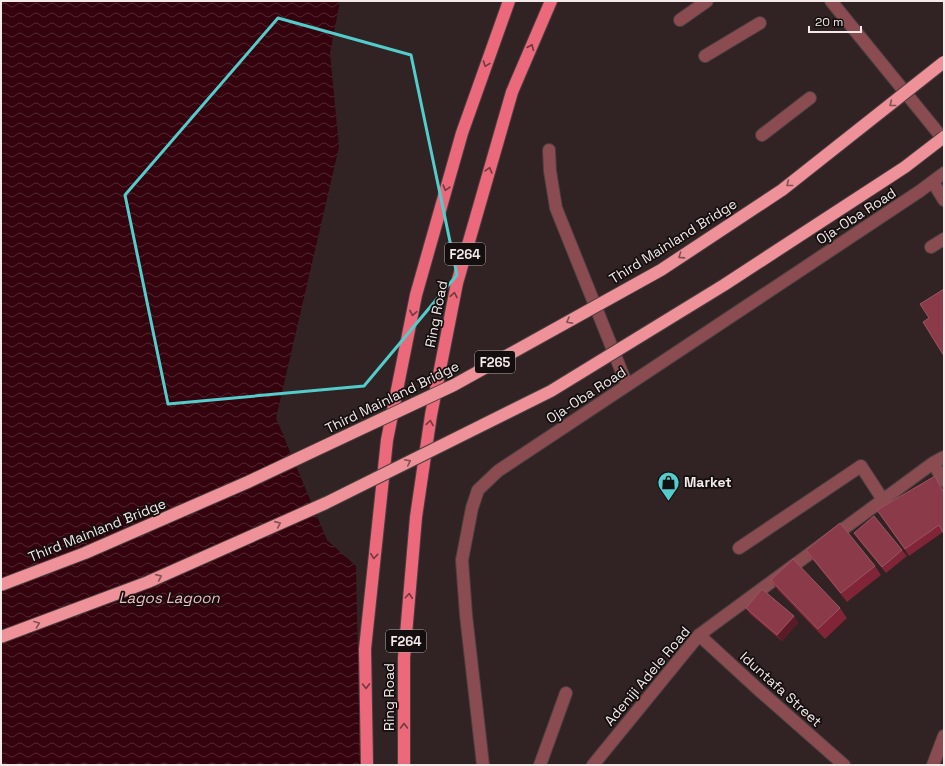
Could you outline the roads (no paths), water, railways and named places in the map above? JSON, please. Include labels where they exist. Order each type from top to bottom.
[{"type":"highway","name":"Third Mainland Bridge","points":[[1,585],[85,553],[248,482],[454,385],[661,270],[782,190],[944,62]]},
{"type":"highway","points":[[1,637],[148,582],[319,506],[552,391],[724,285],[905,167],[944,136]]},
{"type":"main road","name":"Ring Road","points":[[367,765],[365,649],[387,440],[416,295],[462,132],[509,1]]},
{"type":"main road","name":"Ring Road","points":[[404,765],[404,658],[416,516],[431,415],[457,283],[512,92],[551,1]]},
{"type":"street","points":[[680,20],[707,1]]},
{"type":"street","points":[[831,1],[944,140]]},
{"type":"street","points":[[705,56],[760,23]]},
{"type":"street","points":[[762,135],[810,98]]},
{"type":"street","points":[[549,150],[550,171],[556,208],[627,385]]},
{"type":"street","name":"Oja-Oba Road","points":[[483,765],[466,615],[462,560],[472,508],[478,490],[498,471],[933,182],[944,173]]},
{"type":"street","points":[[933,182],[944,200]]},
{"type":"street","points":[[931,247],[944,239]]},
{"type":"street","name":"Adeniji Adele Road","points":[[593,765],[699,635],[933,462],[944,457]]},
{"type":"street","points":[[933,462],[944,481]]},
{"type":"street","points":[[739,548],[861,466],[883,500]]},
{"type":"street","name":"Iduntafa Street","points":[[699,635],[844,765]]},
{"type":"street","points":[[540,765],[566,693]]},
{"type":"street","points":[[933,765],[944,736]]},
{"type":"water","name":"Lagos Lagoon","points":[[1,1],[340,1],[330,53],[339,147],[276,418],[327,540],[356,566],[360,765],[1,765]]},
{"type":"place","name":"Market","points":[[669,502]]}]
